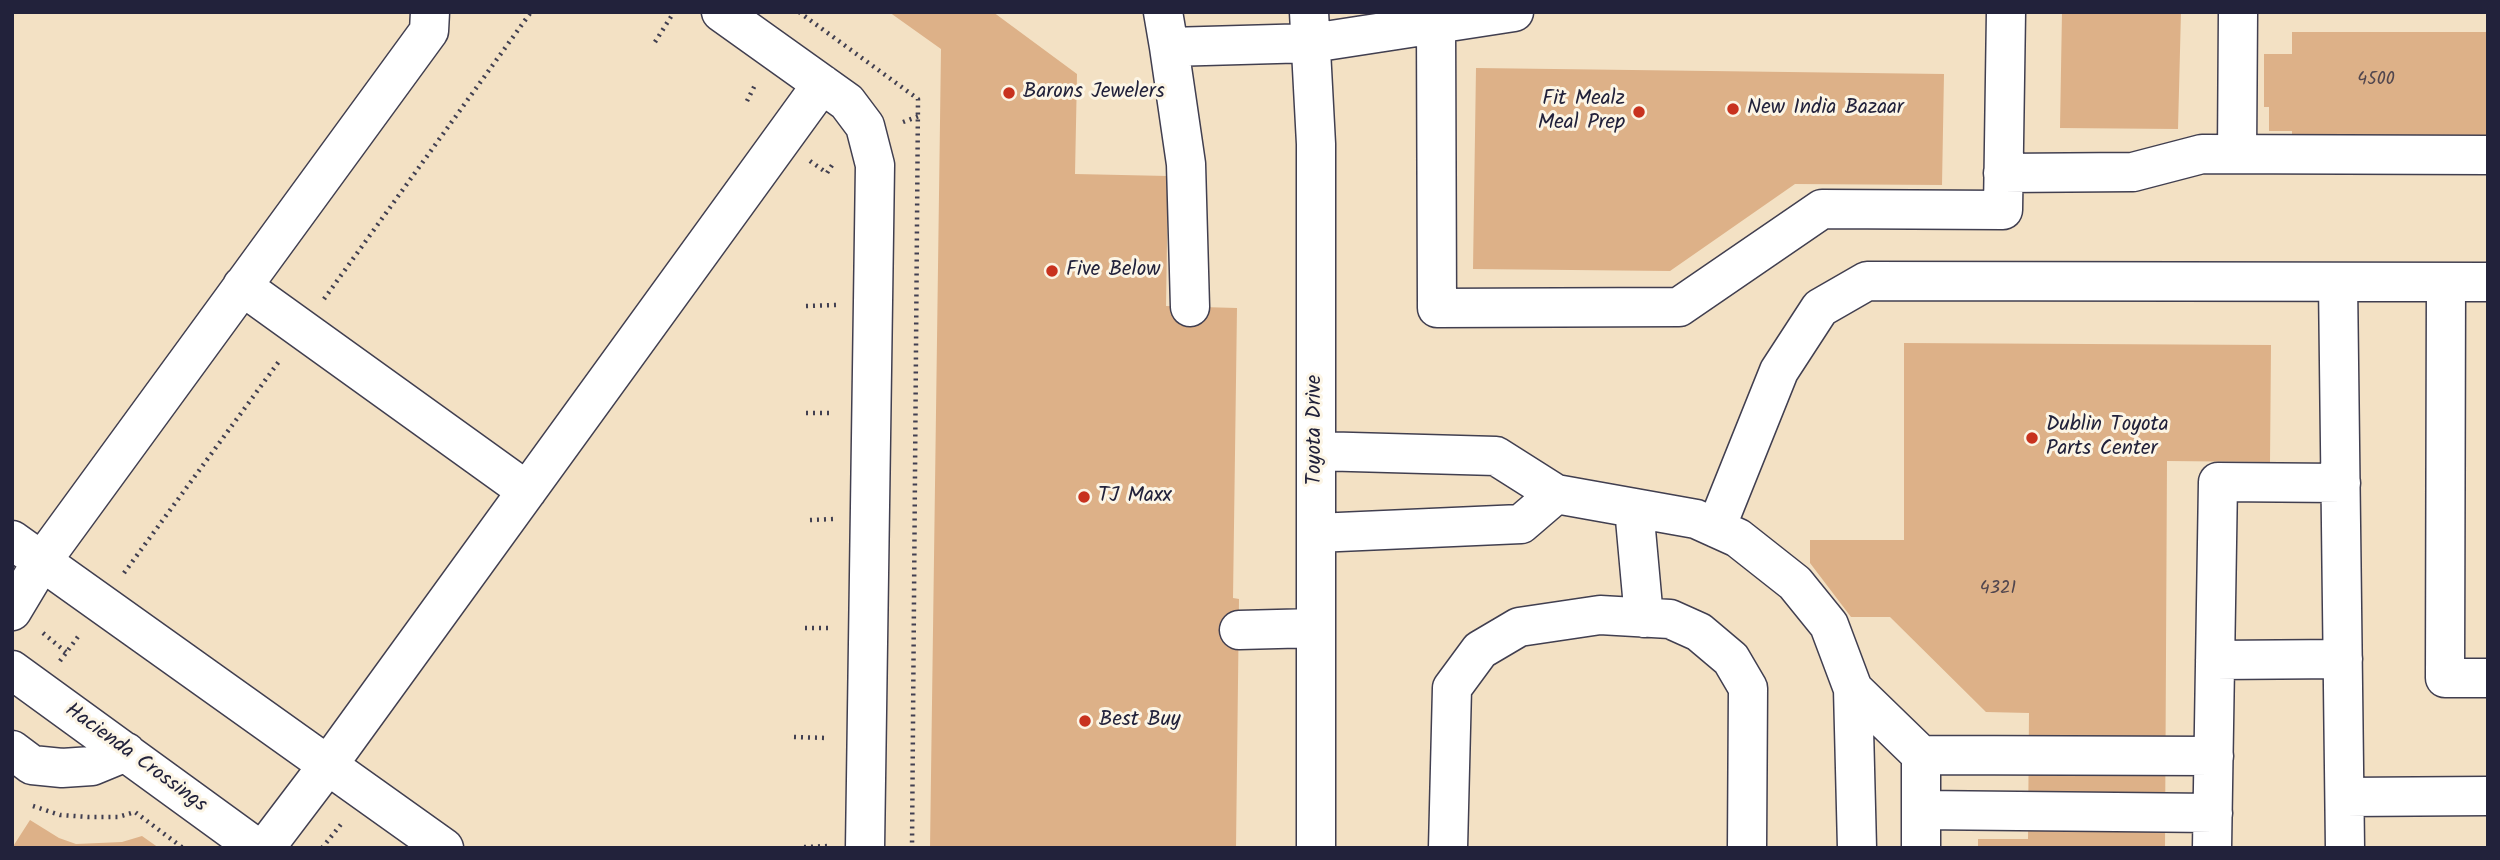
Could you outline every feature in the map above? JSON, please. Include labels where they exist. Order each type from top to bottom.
[{"type":"street","points":[[12,611],[27,550],[242,286],[429,31],[430,12]]},
{"type":"street","points":[[721,12],[847,103],[865,126],[875,165],[865,848]]},
{"type":"street","points":[[1190,307],[1186,164],[1166,29],[1436,24],[1514,12]]},
{"type":"street","points":[[1436,24],[1437,308],[1679,307],[1822,209],[2003,210],[2006,12]]},
{"type":"street","points":[[2237,154],[2238,12]]},
{"type":"street","name":"Toyota Drive","points":[[1310,28],[1316,144],[1316,848]]},
{"type":"street","points":[[265,848],[822,84]]},
{"type":"street","points":[[2003,173],[2133,172],[2202,154],[2488,155]]},
{"type":"street","points":[[1716,528],[1779,371],[1820,308],[1867,281],[2488,282]]},
{"type":"street","points":[[2338,282],[2345,848]]},
{"type":"street","points":[[2446,282],[2445,678],[2488,678]]},
{"type":"street","points":[[242,286],[527,491]]},
{"type":"street","points":[[1316,451],[1496,456],[1556,494],[1696,519],[1738,538],[1795,583],[1829,625],[1853,689],[1857,848]]},
{"type":"street","points":[[1921,810],[2213,830],[2218,482],[2341,483]]},
{"type":"street","points":[[1316,533],[1521,524],[1556,494]]},
{"type":"street","points":[[1634,508],[1644,618]]},
{"type":"street","points":[[27,550],[443,848]]},
{"type":"street","points":[[1448,848],[1452,688],[1480,650],[1519,626],[1600,615],[1670,619],[1699,632],[1731,659],[1748,688],[1747,848]]},
{"type":"street","points":[[1239,630],[1316,628]]},
{"type":"street","points":[[2216,660],[2343,659]]},
{"type":"street","name":"Hacienda Crossings","points":[[26,680],[257,848]]},
{"type":"street","points":[[1853,689],[1921,755],[2214,756]]},
{"type":"street","points":[[12,750],[32,765],[62,768],[92,766],[126,752]]},
{"type":"street","points":[[1921,755],[1921,848]]},
{"type":"street","points":[[2345,797],[2488,796]]},
{"type":"path","points":[[26,680],[102,604],[531,12]]},
{"type":"path","points":[[655,42],[674,12]]},
{"type":"path","points":[[23,803],[60,815],[118,817],[135,812],[183,848]]},
{"type":"building","points":[[889,12],[993,12],[1077,74],[1075,174],[1168,176],[1166,306],[1237,308],[1233,598],[1239,599],[1236,848],[930,848],[941,49]]},
{"type":"building","points":[[2062,12],[2181,12],[2178,129],[2060,128]]},
{"type":"building","points":[[2292,32],[2488,32],[2488,136],[2292,136],[2292,131],[2269,131],[2269,107],[2264,107],[2264,54],[2292,54]]},
{"type":"building","points":[[1476,68],[1944,74],[1942,185],[1795,184],[1670,271],[1473,269]]},
{"type":"building","points":[[1904,343],[2271,345],[2270,462],[2167,461],[2165,848],[1978,848],[1978,839],[2028,839],[2029,713],[1986,712],[1890,617],[1851,617],[1810,563],[1810,540],[1904,540]]},
{"type":"building","points":[[30,820],[59,838],[76,844],[122,842],[142,836],[159,848],[12,848]]},
{"type":"place","name":"Barons Jewelers","points":[[1009,93]]},
{"type":"place","name":"New India Bazaar","points":[[1733,109]]},
{"type":"place","name":"Fit Mealz Meal Prep","points":[[1639,112]]},
{"type":"place","name":"Five Below","points":[[1052,271]]},
{"type":"place","name":"Dublin Toyota Parts Center","points":[[2032,438]]},
{"type":"place","name":"TJ Maxx","points":[[1084,497]]},
{"type":"place","name":"Best Buy","points":[[1085,721]]}]
